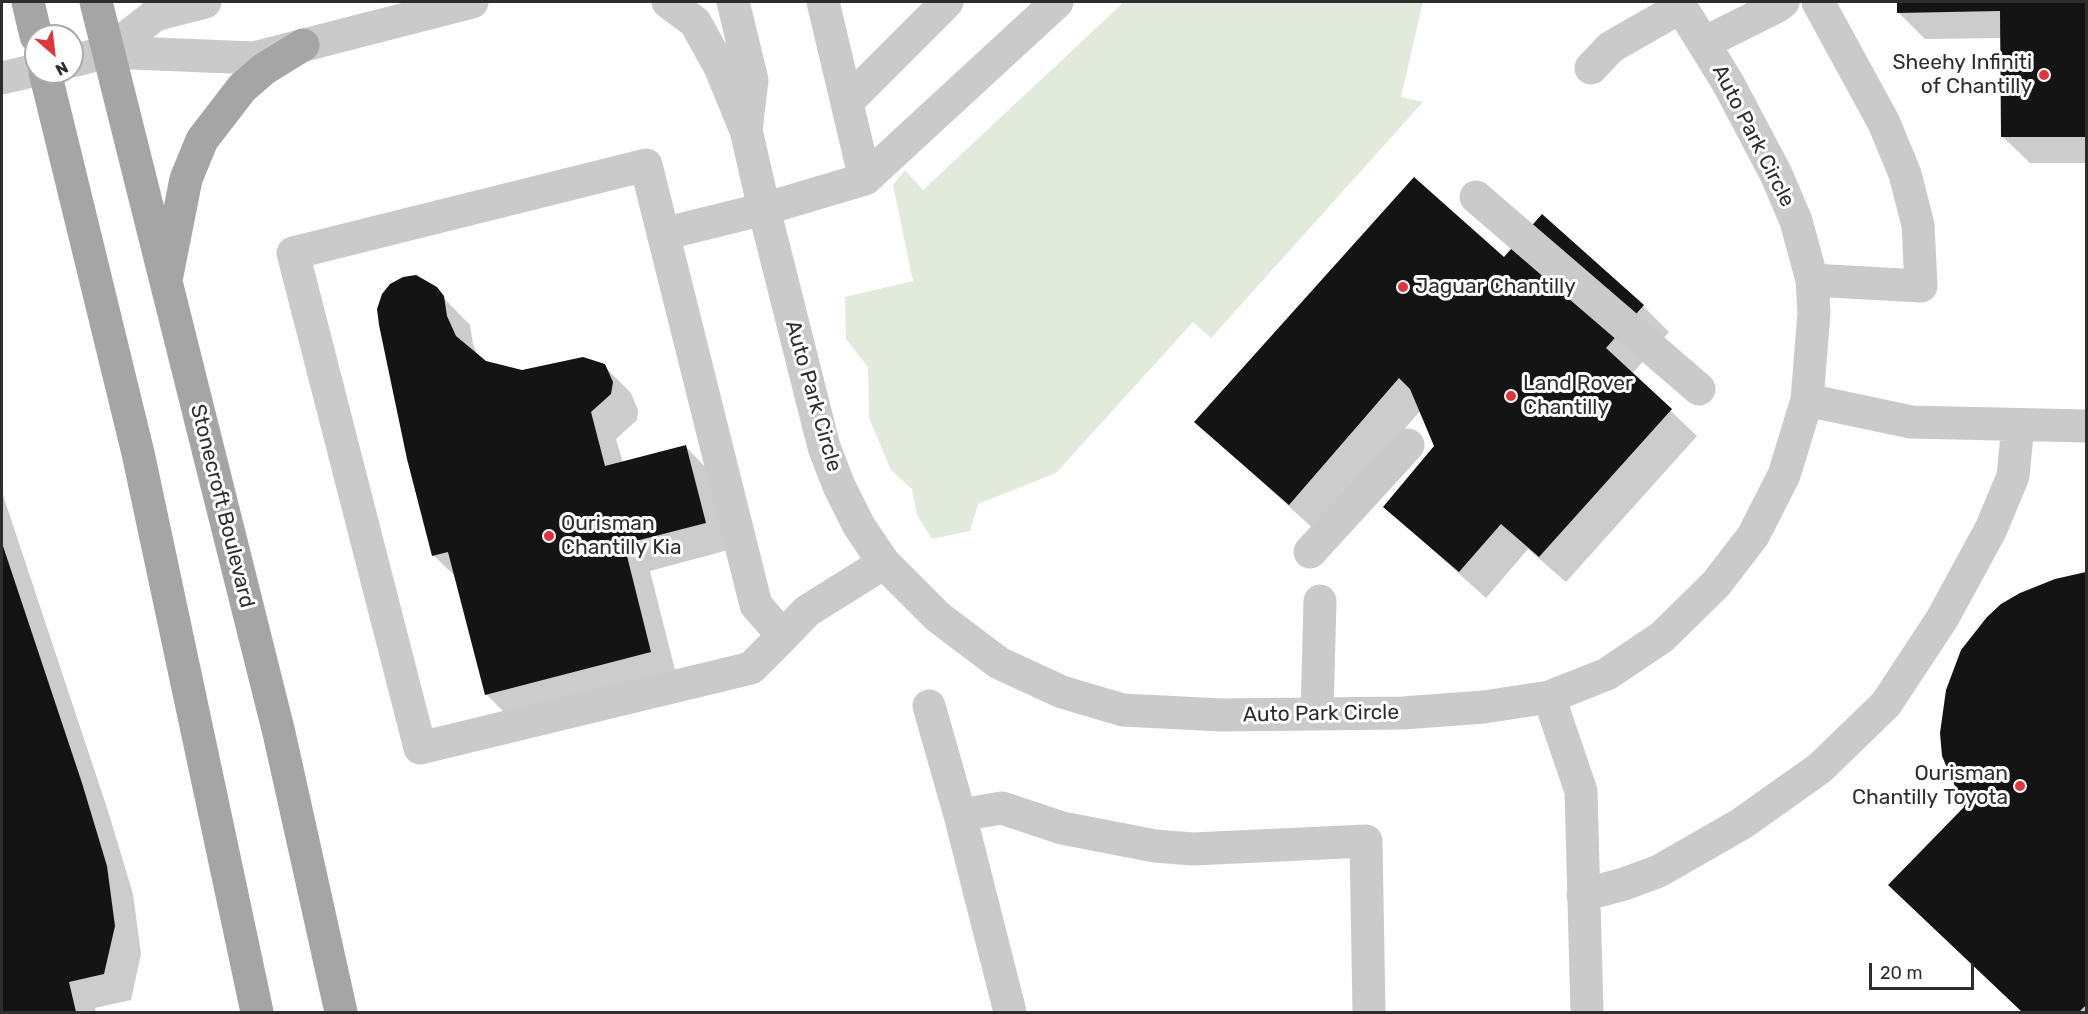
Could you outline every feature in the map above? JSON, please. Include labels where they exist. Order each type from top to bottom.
[{"type":"main road","points":[[28,2],[33,24]]},
{"type":"main road","name":"Stonecroft Boulevard","points":[[96,2],[279,733],[340,1012]]},
{"type":"main road","points":[[165,283],[186,179],[202,140],[242,88],[264,69],[303,45]]},
{"type":"main road","points":[[48,84],[138,453],[257,1012]]},
{"type":"street","points":[[108,52],[155,15],[205,2]]},
{"type":"street","points":[[84,58],[108,52],[254,58],[472,2]]},
{"type":"street","points":[[668,2],[695,22],[720,67],[746,130]]},
{"type":"street","name":"Auto Park Circle","points":[[733,2],[752,80],[746,130],[764,209],[824,447],[839,486],[859,526],[885,562],[938,617],[999,663],[1062,692],[1123,710],[1221,715],[1403,713],[1484,707],[1549,697],[1607,674],[1662,637],[1716,584],[1753,536],[1784,476],[1807,400],[1814,313],[1812,280],[1796,221],[1776,174],[1680,4]]},
{"type":"street","points":[[823,2],[865,179]]},
{"type":"street","points":[[847,102],[947,2]]},
{"type":"street","points":[[663,234],[764,209],[865,179],[1057,2]]},
{"type":"street","points":[[1704,43],[1776,8],[1783,2]]},
{"type":"street","points":[[1812,280],[1921,286],[1918,225],[1905,174],[1884,123],[1818,2]]},
{"type":"street","points":[[1591,69],[1611,47],[1680,4]]},
{"type":"street","points":[[2,78],[24,73]]},
{"type":"street","points":[[783,636],[756,605],[646,165],[293,253],[420,748],[751,668],[783,636],[807,611],[885,562]]},
{"type":"street","points":[[1476,197],[1699,389]]},
{"type":"street","points":[[1807,400],[1911,422],[2086,426]]},
{"type":"street","points":[[1583,895],[1659,871],[1700,849],[1820,768],[1886,704],[1942,620],[1991,529],[2013,476],[2018,424]]},
{"type":"street","points":[[1310,552],[1408,445]]},
{"type":"street","points":[[1317,714],[1320,601]]},
{"type":"street","points":[[1549,697],[1581,791],[1587,1012]]},
{"type":"street","points":[[929,705],[960,815],[1010,1012]]},
{"type":"street","points":[[960,815],[1002,808],[1062,828],[1107,839],[1193,849],[1366,842],[1369,1012]]},
{"type":"green space","points":[[1124,2],[1423,2],[1401,97],[1423,102],[1211,338],[1193,322],[1056,473],[978,504],[970,531],[932,539],[917,515],[912,489],[891,470],[869,418],[868,367],[846,339],[845,297],[913,281],[893,185],[905,170],[923,190]]},
{"type":"building","name":"Sheehy Infiniti of Chantilly","points":[[1897,2],[2086,2],[2086,137],[2001,137],[2000,11],[1897,13]]},
{"type":"building","points":[[1414,177],[1504,257],[1542,214],[1644,305],[1606,348],[1672,409],[1539,557],[1501,524],[1459,572],[1383,507],[1434,446],[1410,389],[1399,378],[1289,505],[1194,422]]},
{"type":"building","points":[[416,275],[437,287],[444,296],[447,316],[456,336],[486,361],[522,370],[583,357],[605,364],[613,382],[611,394],[591,412],[605,466],[686,445],[706,523],[624,544],[651,652],[485,695],[448,552],[432,556],[407,459],[379,325],[377,309],[382,294],[390,284],[403,277]]},
{"type":"building","points":[[2,543],[82,783],[107,866],[115,926],[104,974],[69,982],[76,1012],[2,1012]]},
{"type":"building","name":"Ourisman Chantilly Toyota","points":[[2086,572],[2086,1005],[2079,1012],[2022,1012],[1888,885],[1964,807],[1942,756],[1940,733],[1946,690],[1961,650],[1987,617],[2001,604],[2020,593],[2055,579]]},
{"type":"place","name":"Sheehy Infiniti of Chantilly","points":[[2044,75]]},
{"type":"place","name":"Jaguar Chantilly","points":[[1403,287]]},
{"type":"place","name":"Land Rover Chantilly","points":[[1511,396]]},
{"type":"place","name":"Ourisman Chantilly Kia","points":[[549,536]]},
{"type":"place","name":"Ourisman Chantilly Toyota","points":[[2020,786]]}]
